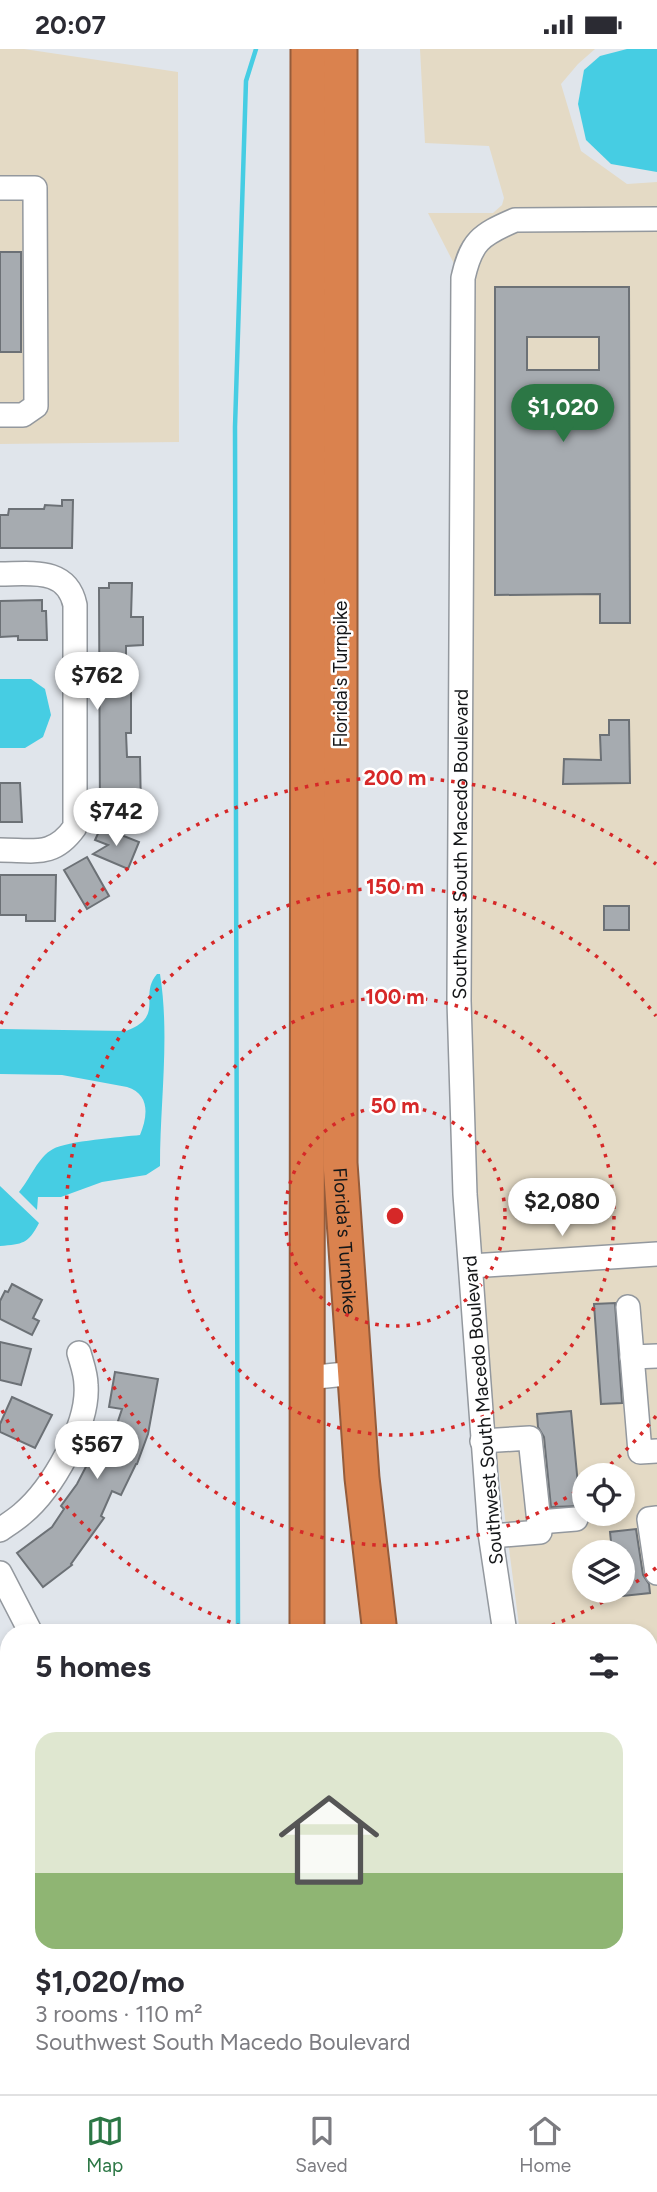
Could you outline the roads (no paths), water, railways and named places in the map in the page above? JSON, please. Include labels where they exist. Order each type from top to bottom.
[{"type":"highway","name":"Florida's Turnpike","points":[[307,1624],[308,49]]},
{"type":"highway","name":"Florida's Turnpike","points":[[340,49],[340,1163],[362,1478],[379,1624]]},
{"type":"street","points":[[0,188],[35,188],[37,220],[36,406],[23,415],[0,415]]},
{"type":"street","name":"Southwest South Macedo Boulevard","points":[[504,1624],[491,1537],[482,1441],[465,1194],[459,1001],[463,278],[468,255],[479,240],[494,229],[515,220],[657,219]]},
{"type":"street","points":[[0,574],[38,574],[58,578],[72,591],[75,605],[75,827],[64,842],[46,850],[0,850]]},
{"type":"street","points":[[471,1266],[657,1254]]},
{"type":"street","points":[[628,1307],[640,1452],[657,1451]]},
{"type":"street","points":[[0,1530],[24,1513],[51,1480],[76,1434],[86,1399],[79,1353]]},
{"type":"street","points":[[632,1357],[657,1356]]},
{"type":"street","points":[[307,1378],[355,1373]]},
{"type":"street","points":[[482,1441],[530,1438],[540,1532],[491,1537]]},
{"type":"street","points":[[657,1518],[649,1519],[657,1573]]},
{"type":"street","points":[[539,1522],[572,1519]]},
{"type":"street","points":[[0,1573],[26,1624]]},
{"type":"water","points":[[627,49],[657,49],[657,172],[611,164],[586,140],[578,104],[584,70],[600,56]]},
{"type":"water","points":[[0,679],[31,679],[45,689],[51,715],[43,737],[25,748],[0,748]]},
{"type":"water","points":[[157,974],[160,974],[164,1022],[160,1166],[146,1175],[102,1182],[61,1197],[38,1197],[37,1210],[19,1192],[48,1153],[70,1144],[140,1135],[145,1120],[145,1107],[140,1095],[127,1087],[62,1075],[0,1074],[0,1029],[126,1031],[145,1019],[152,982]]},
{"type":"water","points":[[0,1186],[39,1223],[24,1242],[0,1246]]},
{"type":"waterway","points":[[238,1624],[235,427],[246,81],[256,49]]}]
